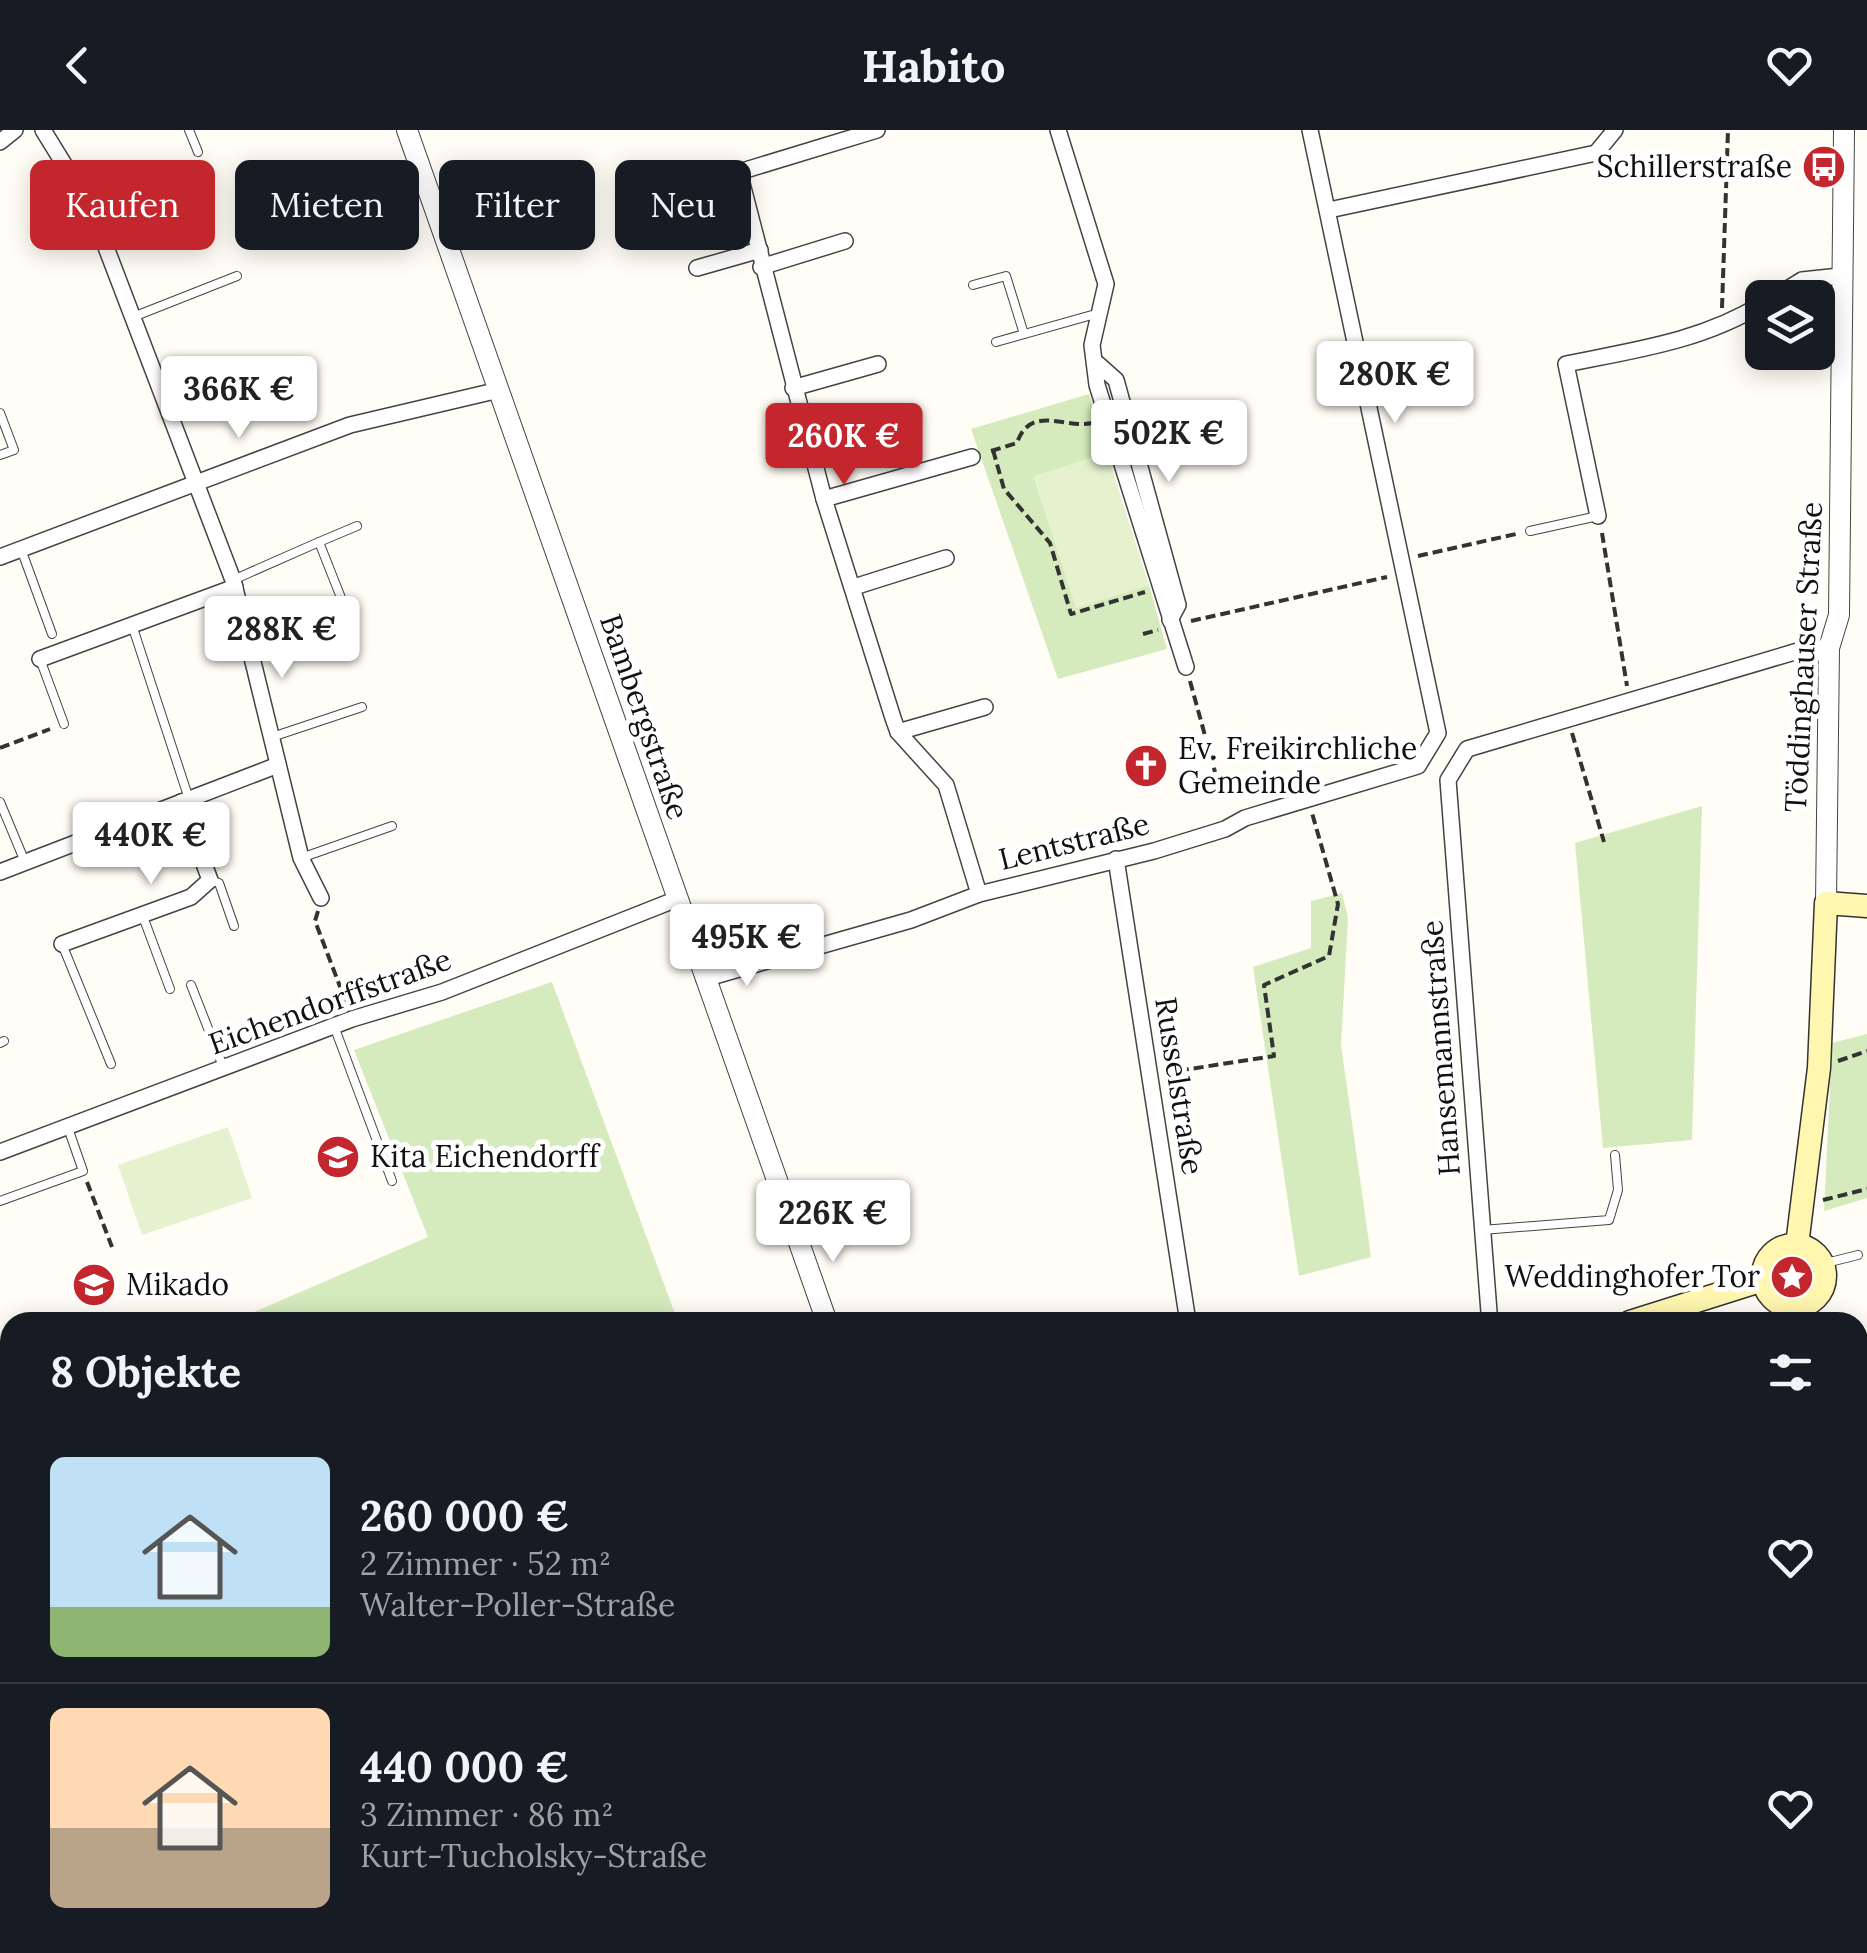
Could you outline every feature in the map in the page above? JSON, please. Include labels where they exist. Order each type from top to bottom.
[{"type":"main road","points":[[1826,903],[1867,906]]},
{"type":"main road","name":"Töddinghauser Straße","points":[[1797,1245],[1820,1068],[1826,903]]},
{"type":"main road","points":[[1793,1312],[1775,1301],[1763,1280],[1769,1258],[1781,1248],[1797,1245],[1812,1251],[1822,1264],[1821,1292],[1801,1312]]},
{"type":"main road","points":[[1662,1312],[1763,1280]]},
{"type":"street","points":[[0,142],[15,130]]},
{"type":"street","points":[[43,130],[91,208],[198,482],[234,583],[301,858],[321,898]]},
{"type":"street","name":"Bambergstraße","points":[[407,130],[823,1312]]},
{"type":"street","points":[[751,168],[878,130]]},
{"type":"street","points":[[1058,130],[1106,284],[1092,344],[1098,364],[1097,386],[1186,667]]},
{"type":"street","points":[[1310,130],[1400,567]]},
{"type":"street","points":[[1329,210],[1596,153],[1615,130]]},
{"type":"street","name":"Töddinghauser Straße","points":[[1826,903],[1828,648],[1839,615],[1844,130]]},
{"type":"street","points":[[751,223],[824,499],[898,732],[946,785],[979,894]]},
{"type":"street","points":[[697,268],[845,241]]},
{"type":"street","points":[[1802,280],[1840,276]]},
{"type":"street","points":[[1598,516],[1566,364],[1724,328],[1745,315]]},
{"type":"street","points":[[793,388],[878,364]]},
{"type":"street","points":[[1098,364],[1116,380],[1178,605],[1171,623]]},
{"type":"street","points":[[0,557],[350,425],[498,390]]},
{"type":"street","points":[[824,499],[972,457]]},
{"type":"street","points":[[854,587],[946,558]]},
{"type":"street","name":"Lentstraße","points":[[704,979],[942,910],[979,894],[1225,829],[1245,818],[1418,766],[1438,732],[1400,567]]},
{"type":"street","points":[[40,659],[234,583]]},
{"type":"street","points":[[1568,719],[1808,648],[1828,648]]},
{"type":"street","points":[[898,732],[985,708]]},
{"type":"street","name":"Hansemannstraße","points":[[1489,1312],[1448,780],[1467,748],[1568,719]]},
{"type":"street","points":[[0,872],[278,766]]},
{"type":"street","points":[[62,944],[191,897],[210,880],[185,800]]},
{"type":"street","name":"Russelstraße","points":[[1116,858],[1186,1312]]},
{"type":"street","name":"Eichendorffstraße","points":[[0,1152],[352,1019],[442,992],[677,899]]},
{"type":"lane","points":[[189,130],[198,152]]},
{"type":"lane","points":[[133,317],[237,276]]},
{"type":"lane","points":[[973,285],[1006,276],[1024,334]]},
{"type":"lane","points":[[996,342],[1099,313]]},
{"type":"lane","points":[[0,413],[14,450],[0,455]]},
{"type":"lane","points":[[1530,531],[1598,516]]},
{"type":"lane","points":[[234,583],[358,526]]},
{"type":"lane","points":[[318,542],[349,618]]},
{"type":"lane","points":[[21,549],[52,634]]},
{"type":"lane","points":[[132,626],[185,800]]},
{"type":"lane","points":[[40,659],[64,724]]},
{"type":"lane","points":[[272,737],[362,707]]},
{"type":"lane","points":[[0,802],[25,862]]},
{"type":"lane","points":[[301,858],[392,826]]},
{"type":"lane","points":[[210,880],[218,883],[234,926]]},
{"type":"lane","points":[[142,914],[170,988]]},
{"type":"lane","points":[[62,944],[112,1064]]},
{"type":"lane","points":[[192,985],[224,1069]]},
{"type":"lane","points":[[334,1026],[392,1181]]},
{"type":"lane","points":[[0,1201],[84,1171],[68,1128]]},
{"type":"lane","points":[[1482,1230],[1609,1220],[1618,1190],[1616,1155]]},
{"type":"lane","points":[[1822,1264],[1858,1255]]},
{"type":"path","points":[[1724,328],[1728,130]]},
{"type":"path","points":[[972,457],[1017,444],[1028,426],[1038,421],[1074,420],[1081,426],[1106,419]]},
{"type":"path","points":[[993,450],[1004,489],[1050,542],[1071,614],[1159,588]]},
{"type":"path","points":[[1598,516],[1614,590],[1628,701]]},
{"type":"path","points":[[1171,623],[1530,531]]},
{"type":"path","points":[[1186,667],[1215,772]]},
{"type":"path","points":[[1568,719],[1604,842]]},
{"type":"path","points":[[0,748],[64,724]]},
{"type":"path","points":[[1150,1075],[1274,1056],[1264,985],[1329,956],[1338,904],[1308,799]]},
{"type":"path","points":[[321,898],[315,920],[352,1019]]},
{"type":"path","points":[[1820,1068],[1867,1051]]},
{"type":"path","points":[[84,1171],[112,1248]]},
{"type":"path","points":[[1803,1200],[1828,1200],[1867,1189]]},
{"type":"green space","points":[[1089,394],[1107,453],[1034,477],[1076,607],[1149,585],[1167,649],[1058,679],[971,429]]},
{"type":"green space","points":[[1107,453],[1149,585],[1076,608],[1034,476]]},
{"type":"green space","points":[[1702,806],[1692,1140],[1603,1148],[1575,843]]},
{"type":"green space","points":[[1342,893],[1348,918],[1341,1045],[1371,1257],[1299,1276],[1253,967],[1311,948],[1311,901]]},
{"type":"green space","points":[[552,982],[674,1312],[254,1312],[428,1237],[354,1050]]},
{"type":"green space","points":[[1867,1034],[1867,1198],[1824,1211],[1832,1043]]},
{"type":"green space","points":[[228,1127],[252,1198],[142,1235],[118,1165]]},
{"type":"place","name":"Schillerstraße","points":[[1824,167]]},
{"type":"place","name":"Ev. Freikirchliche Gemeinde","points":[[1146,766]]},
{"type":"place","name":"Kita Eichendorff","points":[[338,1157]]},
{"type":"place","name":"Weddinghofer Tor","points":[[1792,1277]]},
{"type":"place","name":"Mikado","points":[[94,1285]]}]
